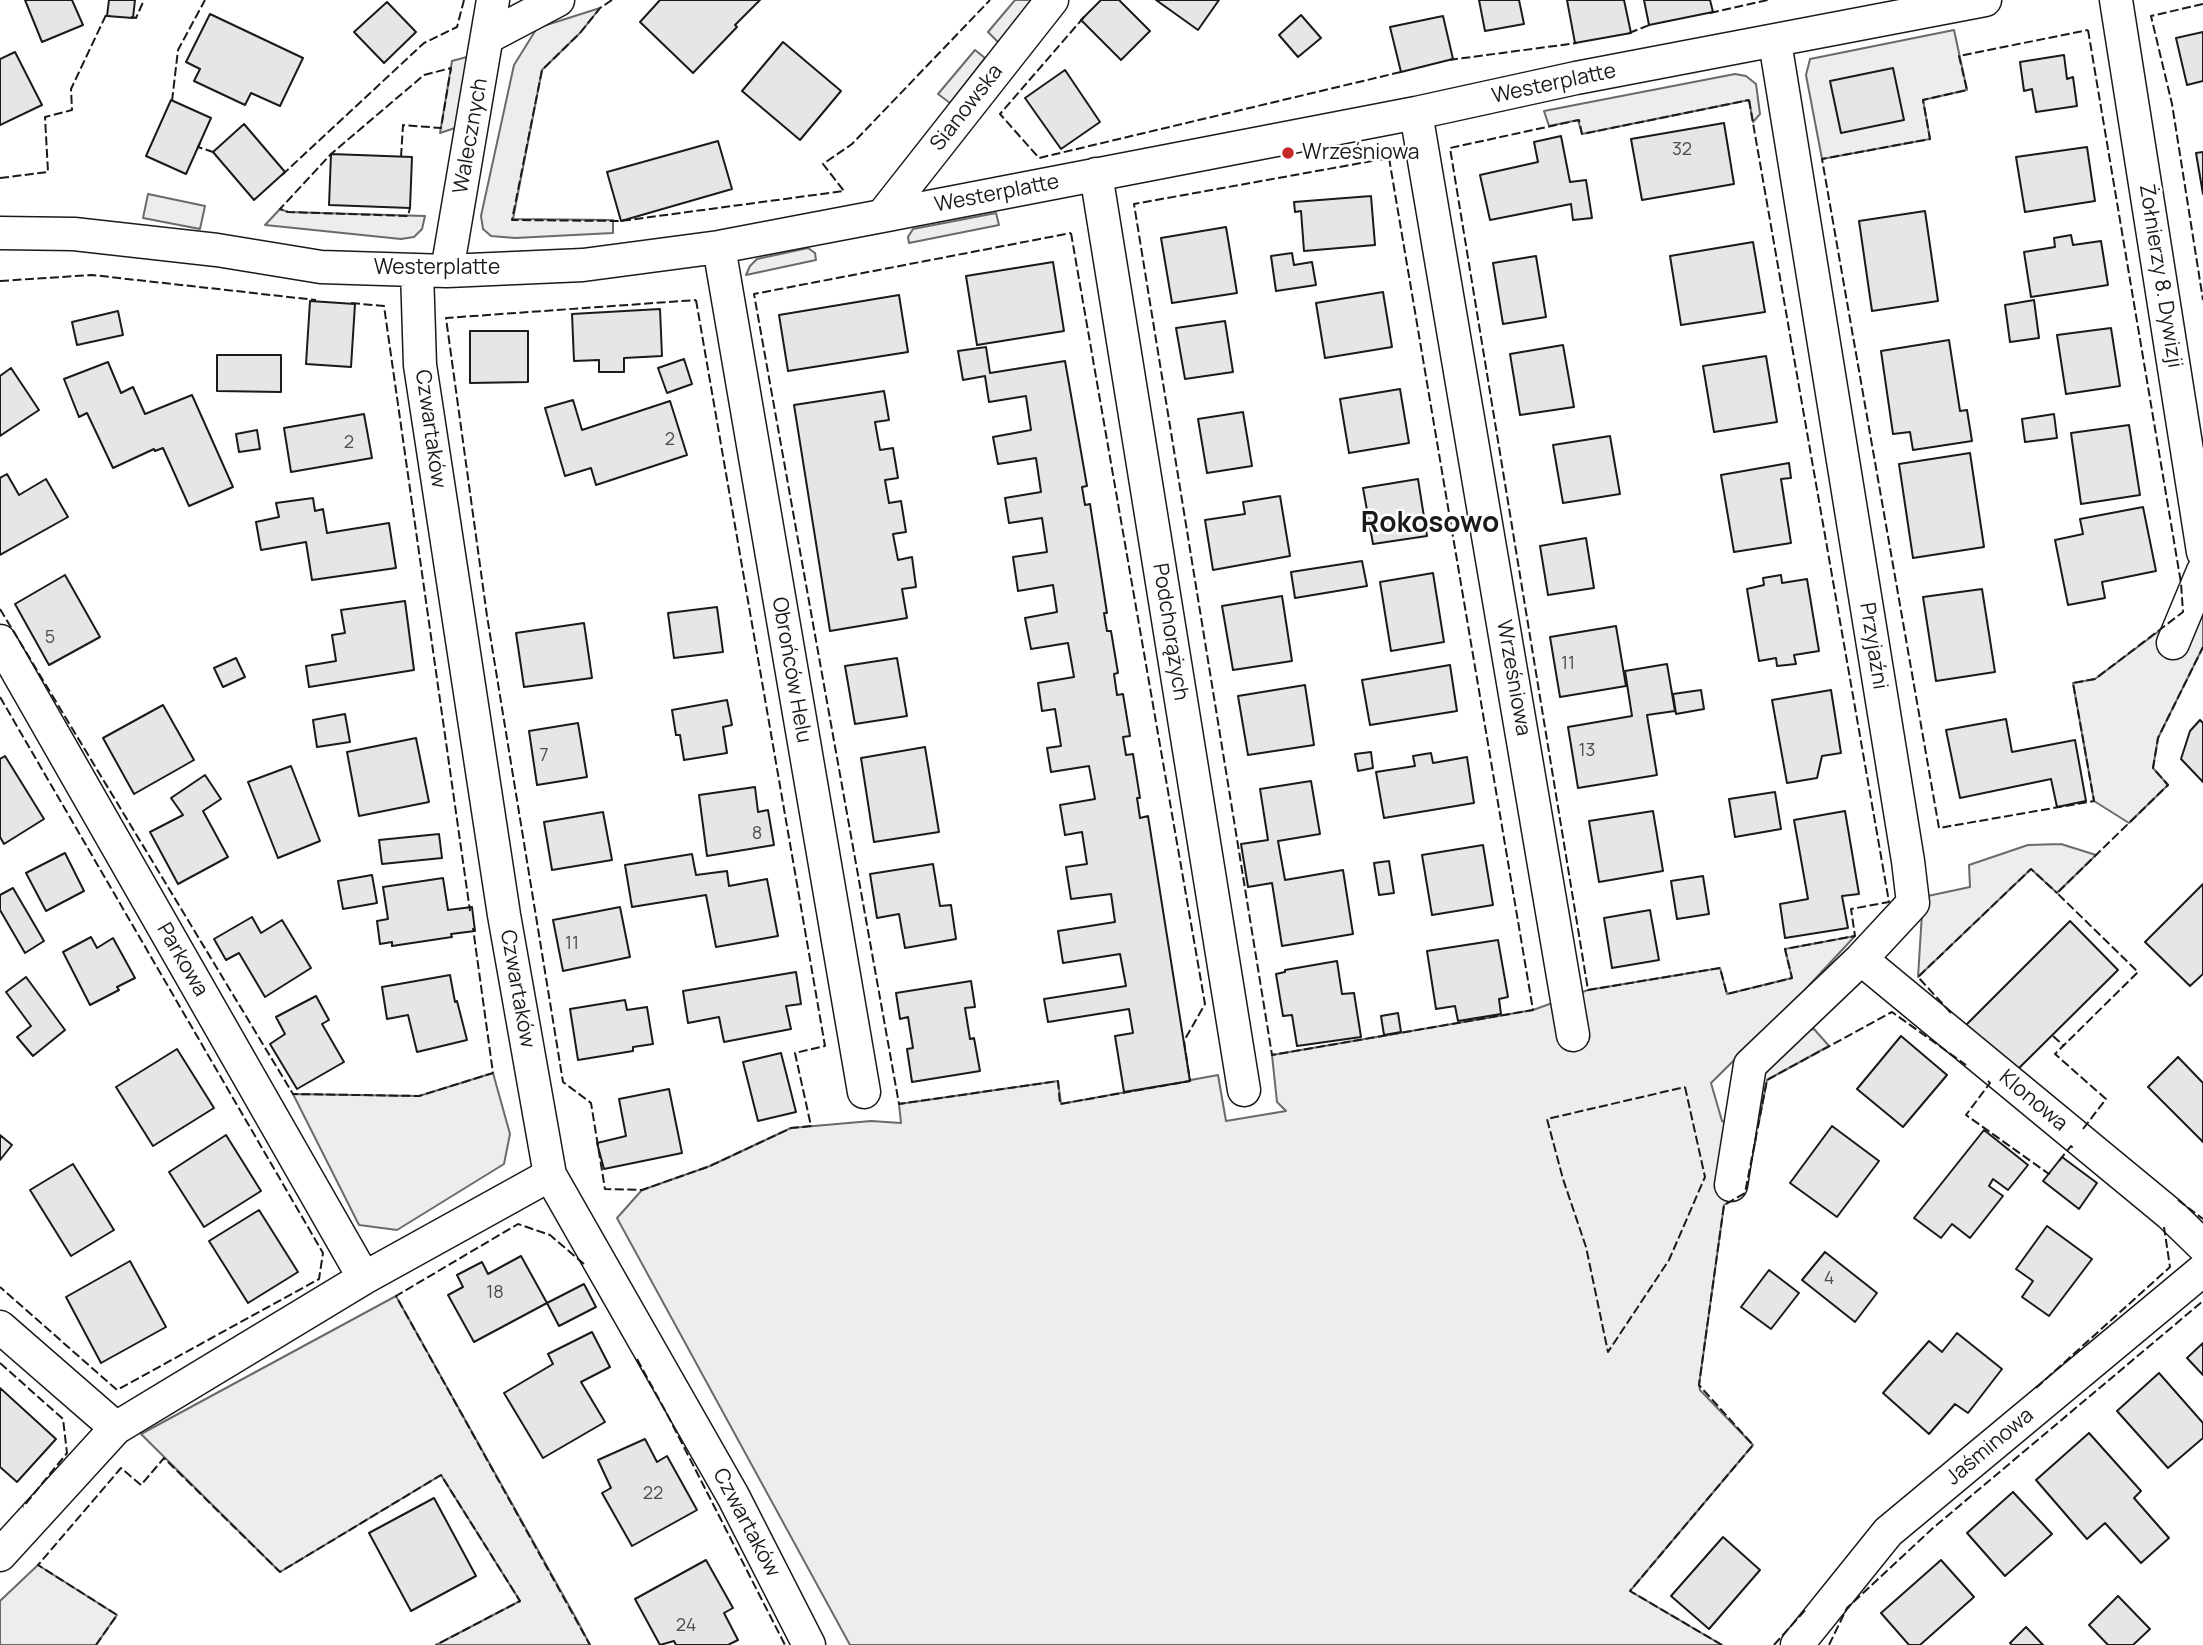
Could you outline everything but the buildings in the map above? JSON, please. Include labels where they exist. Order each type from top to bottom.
[{"type":"street","name":"Walecznych","points":[[432,271],[488,37],[493,0]]},
{"type":"street","points":[[488,37],[558,0]]},
{"type":"street","name":"Sianowska","points":[[882,216],[1052,0]]},
{"type":"street","name":"Westerplatte","points":[[0,233],[74,234],[217,250],[321,267],[432,271],[583,265],[719,247],[1985,0]]},
{"type":"street","name":"Żołnierzy 8. Dywizji","points":[[2116,0],[2203,552]]},
{"type":"street","name":"Przyjaźni","points":[[1731,1185],[1750,1065],[1861,959],[1913,904],[1775,42]]},
{"type":"street","name":"Wrześniowa","points":[[1416,113],[1573,1035]]},
{"type":"street","name":"Podchorążych","points":[[1096,174],[1244,1090]]},
{"type":"street","name":"Obrońców Helu","points":[[719,247],[864,1092]]},
{"type":"street","name":"Czwartaków","points":[[432,271],[420,365],[504,915],[550,1175],[733,1496],[809,1645]]},
{"type":"street","points":[[2173,643],[2203,571]]},
{"type":"street","name":"Parkowa","points":[[0,641],[364,1278]]},
{"type":"street","name":"Klonowa","points":[[1861,959],[2159,1205],[2203,1246]]},
{"type":"street","points":[[0,1555],[116,1428],[364,1278],[550,1175]]},
{"type":"street","name":"Jaśminowa","points":[[1797,1645],[1888,1532],[2203,1270]]},
{"type":"street","points":[[0,1327],[116,1428]]},
{"type":"shaded area","points":[[1015,0],[1033,0],[999,43],[988,32]]},
{"type":"shaded area","points":[[600,8],[580,33],[542,70],[513,219],[613,220],[613,233],[515,238],[491,236],[483,229],[481,216],[514,65],[537,28]]},
{"type":"shaded area","points":[[1954,30],[1967,90],[1923,100],[1930,139],[1822,159],[1806,75],[1810,59]]},
{"type":"shaded area","points":[[975,50],[985,58],[950,103],[938,94]]},
{"type":"shaded area","points":[[474,55],[458,127],[440,133],[452,61]]},
{"type":"shaded area","points":[[1735,74],[1746,76],[1756,84],[1760,114],[1753,122],[1749,100],[1582,134],[1578,120],[1549,126],[1544,111]]},
{"type":"shaded area","points":[[148,194],[205,206],[200,229],[143,218]]},
{"type":"shaded area","points":[[280,209],[288,212],[425,216],[422,229],[414,237],[401,239],[265,225]]},
{"type":"shaded area","points":[[996,213],[999,225],[909,243],[908,237],[913,229]]},
{"type":"shaded area","points":[[808,248],[815,253],[816,260],[746,275],[757,259]]},
{"type":"shaded area","points":[[2203,580],[2203,647],[2158,738],[2153,768],[2168,785],[2129,823],[2094,801],[2073,683],[2095,679],[2183,613],[2181,583]]},
{"type":"shaded area","points":[[2061,844],[2096,855],[2057,893],[2031,869],[1918,977],[1923,897],[1970,887],[1969,865],[2028,845]]},
{"type":"shaded area","points":[[1855,936],[1711,1083],[1722,1121],[1756,1138],[1745,1193],[1724,1205],[1699,1385],[1700,1390],[1753,1445],[1630,1591],[1722,1645],[850,1645],[617,1218],[642,1190],[710,1166],[791,1128],[871,1121],[901,1123],[899,1104],[1058,1081],[1061,1104],[1218,1075],[1226,1121],[1286,1111],[1277,1102],[1272,1055],[1533,1010],[1588,990],[1720,968],[1727,994],[1792,978],[1785,949]]},
{"type":"shaded area","points":[[1814,1029],[1829,1046],[1767,1080],[1758,1127],[1742,1115],[1764,1066],[1800,1032]]},
{"type":"shaded area","points":[[493,1073],[510,1134],[504,1164],[397,1230],[359,1225],[293,1094],[419,1096]]},
{"type":"shaded area","points":[[396,1296],[590,1645],[436,1645],[520,1601],[441,1475],[280,1572],[141,1434]]},
{"type":"shaded area","points":[[38,1565],[117,1615],[96,1645],[0,1645],[0,1601]]},
{"type":"fence","points":[[131,17],[136,18],[144,0]]},
{"type":"fence","points":[[172,101],[178,50],[205,0]]},
{"type":"fence","points":[[282,175],[424,43],[457,27],[464,0]]},
{"type":"fence","points":[[612,0],[600,8],[580,33],[542,70],[512,220],[621,221],[844,191],[823,164],[852,144],[990,0]]},
{"type":"fence","points":[[1710,13],[1768,0]]},
{"type":"fence","points":[[2203,4],[2151,16],[2172,104],[2203,300]]},
{"type":"fence","points":[[0,178],[48,172],[45,117],[72,110],[71,89],[106,15],[110,16]]},
{"type":"fence","points":[[1084,17],[1000,114],[1039,158],[1405,71]]},
{"type":"fence","points":[[1629,33],[1652,24]]},
{"type":"fence","points":[[2088,30],[2181,583],[2183,612],[2095,679],[2073,683],[2094,801],[1939,828],[1822,159],[1930,139],[1923,100],[1967,90],[1959,56],[2088,30]]},
{"type":"fence","points":[[1449,60],[1577,43]]},
{"type":"fence","points":[[401,157],[403,125],[441,128],[451,68],[424,75],[331,154],[280,209],[288,212],[408,216],[410,208]]},
{"type":"fence","points":[[1749,100],[1889,902],[1851,909],[1855,936],[1785,949],[1792,978],[1727,994],[1720,968],[1588,990],[1450,148],[1579,120],[1582,134],[1749,100]]},
{"type":"fence","points":[[200,143],[198,147],[213,152],[216,156]]},
{"type":"fence","points":[[1389,158],[1533,1010],[1272,1055],[1134,204],[1389,158]]},
{"type":"fence","points":[[1071,233],[1205,1004],[1184,1041],[1190,1081],[1060,1104],[1058,1081],[899,1104],[754,294],[1071,233]]},
{"type":"fence","points":[[0,281],[92,275],[316,300]]},
{"type":"fence","points":[[696,300],[825,1046],[795,1053],[811,1126],[791,1128],[710,1166],[642,1190],[605,1189],[591,1103],[563,1082],[487,616],[446,318],[696,300]]},
{"type":"fence","points":[[351,303],[384,306],[470,911]]},
{"type":"fence","points":[[0,609],[293,1094],[419,1096],[493,1073],[473,928]]},
{"type":"fence","points":[[2083,1129],[2106,1099],[2055,1054],[2138,972],[2057,893],[2168,785],[2153,768],[2158,738],[2203,647]]},
{"type":"fence","points":[[0,697],[323,1253],[319,1279],[117,1390],[0,1287]]},
{"type":"fence","points":[[1951,1013],[1918,977],[2031,869],[2057,893]]},
{"type":"fence","points":[[1722,1645],[1630,1591],[1753,1445],[1699,1385],[1724,1205],[1745,1193],[1767,1080],[1892,1012],[1966,1065]]},
{"type":"fence","points":[[2053,1036],[2064,1046]]},
{"type":"fence","points":[[1988,1081],[1990,1083],[1966,1115],[2049,1174],[2050,1172]]},
{"type":"fence","points":[[1685,1087],[1705,1177],[1669,1260],[1608,1352],[1586,1247],[1563,1179],[1547,1119],[1685,1087]]},
{"type":"fence","points":[[2059,1161],[2071,1146],[2073,1148]]},
{"type":"fence","points":[[2178,1200],[2203,1219]]},
{"type":"fence","points":[[584,1264],[550,1235],[518,1224],[396,1296],[590,1645]]},
{"type":"fence","points":[[2036,1388],[2170,1267],[2164,1227]]},
{"type":"fence","points":[[1829,1645],[1847,1608],[1933,1528],[2203,1301]]},
{"type":"fence","points":[[637,1359],[785,1645]]},
{"type":"fence","points":[[0,1363],[63,1419],[67,1453],[23,1507]]},
{"type":"fence","points":[[96,1645],[117,1615],[38,1565],[121,1468],[141,1485],[164,1458],[280,1572],[441,1475],[520,1601],[436,1645]]},
{"type":"fence","points":[[1774,1645],[1807,1608]]},
{"type":"place","name":"Wrześniowa","points":[[1288,153]]},
{"type":"district","name":"Rokosowo","points":[[1430,524]]}]
